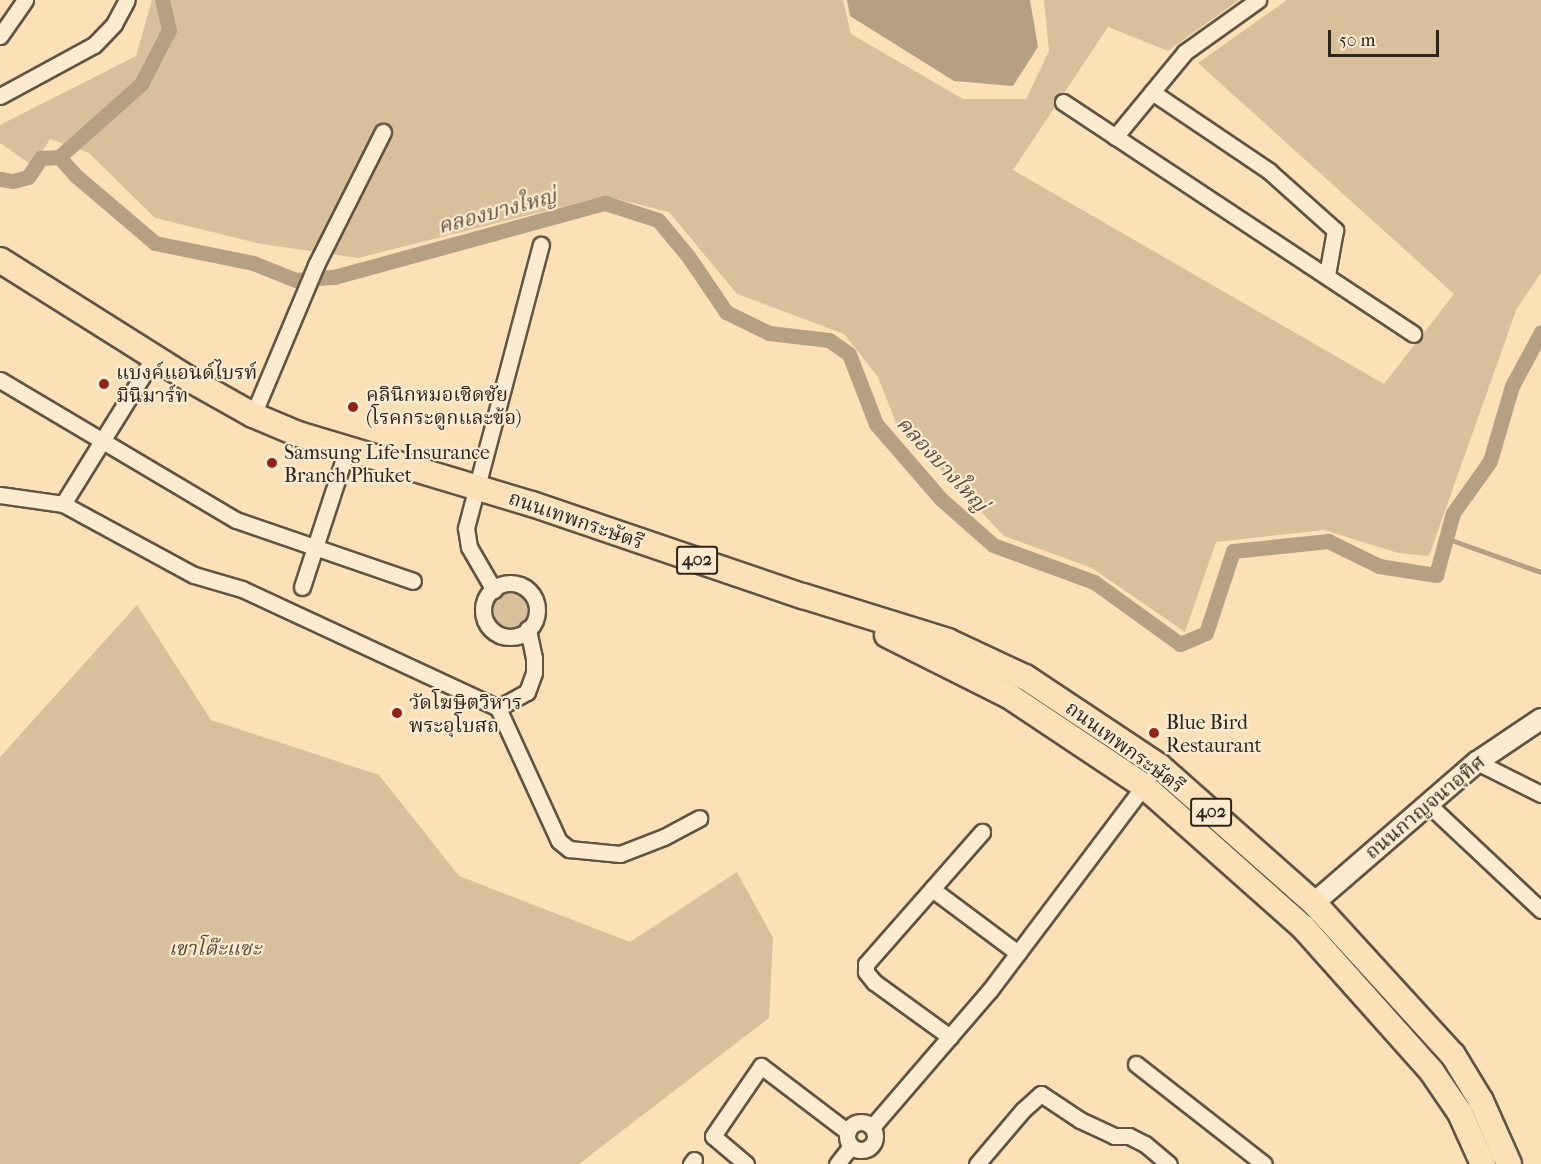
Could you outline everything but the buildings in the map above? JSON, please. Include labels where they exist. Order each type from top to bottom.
[{"type":"main road","name":"ถนนเทพกระษัตรี","points":[[0,260],[154,357],[254,415],[298,434],[476,487],[591,525],[803,596],[944,650],[1025,677],[1160,766],[1314,903],[1453,1055],[1481,1101],[1509,1164]]},
{"type":"main road","name":"ถนนเทพกระษัตรี","points":[[944,650],[1144,786],[1303,927],[1431,1072],[1460,1113],[1483,1164]]},
{"type":"street","points":[[0,36],[25,0]]},
{"type":"street","points":[[0,96],[94,45],[114,24],[127,0]]},
{"type":"street","points":[[1115,137],[1185,52],[1258,0]]},
{"type":"street","points":[[1152,92],[1269,171],[1335,230],[1327,275]]},
{"type":"street","points":[[1063,102],[1413,334]]},
{"type":"street","points":[[254,415],[313,273],[383,132]]},
{"type":"street","points":[[494,590],[469,547],[466,528],[541,245]]},
{"type":"street","points":[[63,504],[103,443],[154,357]]},
{"type":"street","points":[[0,380],[225,515],[413,581]]},
{"type":"street","points":[[302,587],[347,449]]},
{"type":"street","points":[[0,495],[63,504],[195,576],[242,589],[498,708],[559,841],[569,849],[620,854],[664,837],[699,818]]},
{"type":"street","points":[[506,584],[515,584],[531,592],[537,610],[536,619],[518,636],[509,637],[494,632],[489,626],[484,610],[485,601],[494,590],[506,584]]},
{"type":"street","points":[[498,708],[527,692],[534,673],[534,658],[528,629]]},
{"type":"street","name":"ถนนกาญจนาอุทิศ","points":[[1314,903],[1477,762],[1541,719]]},
{"type":"street","points":[[1477,762],[1541,795]]},
{"type":"street","points":[[872,1127],[950,1037],[1018,953],[1144,786]]},
{"type":"street","points":[[1428,804],[1541,910]]},
{"type":"street","points":[[950,1037],[874,982],[866,972],[866,964],[982,832]]},
{"type":"street","points":[[932,889],[1018,953]]},
{"type":"street","points":[[1136,1064],[1264,1164]]},
{"type":"street","points":[[746,1164],[713,1136],[761,1066],[860,1150],[869,1148],[875,1137],[872,1127]]},
{"type":"street","points":[[977,1164],[1023,1110],[1041,1094],[1048,1096],[1080,1120],[1114,1136],[1130,1136],[1145,1144],[1169,1164]]},
{"type":"street","points":[[837,1164],[857,1123],[872,1127]]},
{"type":"green space","points":[[152,0],[843,0],[851,34],[963,99],[1026,99],[1049,51],[1044,0],[1239,0],[1168,51],[1108,27],[1013,170],[1384,384],[1454,294],[1198,63],[1287,0],[1541,0],[1541,273],[1517,308],[1429,556],[1398,553],[1324,530],[1216,542],[1185,632],[1092,568],[1004,536],[896,423],[878,377],[844,334],[737,294],[669,212],[605,196],[358,258],[261,244],[155,218],[89,153],[50,139],[33,166],[0,143],[0,125],[136,56]]},
{"type":"green space","points":[[510,591],[524,597],[530,611],[524,625],[510,631],[496,625],[490,611],[496,597]]},
{"type":"green space","name":"เขาโต๊ะแซะ","points":[[137,605],[211,720],[379,775],[459,876],[630,942],[737,872],[773,938],[769,1018],[579,1164],[0,1164],[0,757]]},
{"type":"shaded area","points":[[847,0],[1030,0],[1038,47],[1013,86],[954,81],[850,16]]},
{"type":"waterway","points":[[59,157],[141,84],[169,30],[162,0]]},
{"type":"waterway","name":"คลองบางใหญ่","points":[[0,179],[13,181],[28,177],[41,158],[59,157],[75,175],[155,243],[253,263],[296,280],[334,277],[605,203],[658,220],[688,256],[726,312],[769,333],[829,340],[849,354],[876,424],[941,499],[993,545],[1094,582],[1180,644],[1206,633],[1233,551],[1328,541],[1379,566],[1436,575],[1453,513],[1490,461],[1512,386],[1541,332]]},
{"type":"waterway","points":[[1446,538],[1541,572]]},
{"type":"place","name":"แบงค์แอนด์ไบรท์ มินิมาร์ท","points":[[104,384]]},
{"type":"place","name":"คลินิกหมอเชิดชัย (โรคกระดูกและข้อ)","points":[[353,407]]},
{"type":"place","name":"Samsung Life Insurance Branch Phuket","points":[[272,463]]},
{"type":"place","name":"วัดโฆษิตวิหาร พระอุโบสถ","points":[[397,713]]},
{"type":"place","name":"Blue Bird Restaurant","points":[[1154,733]]}]
